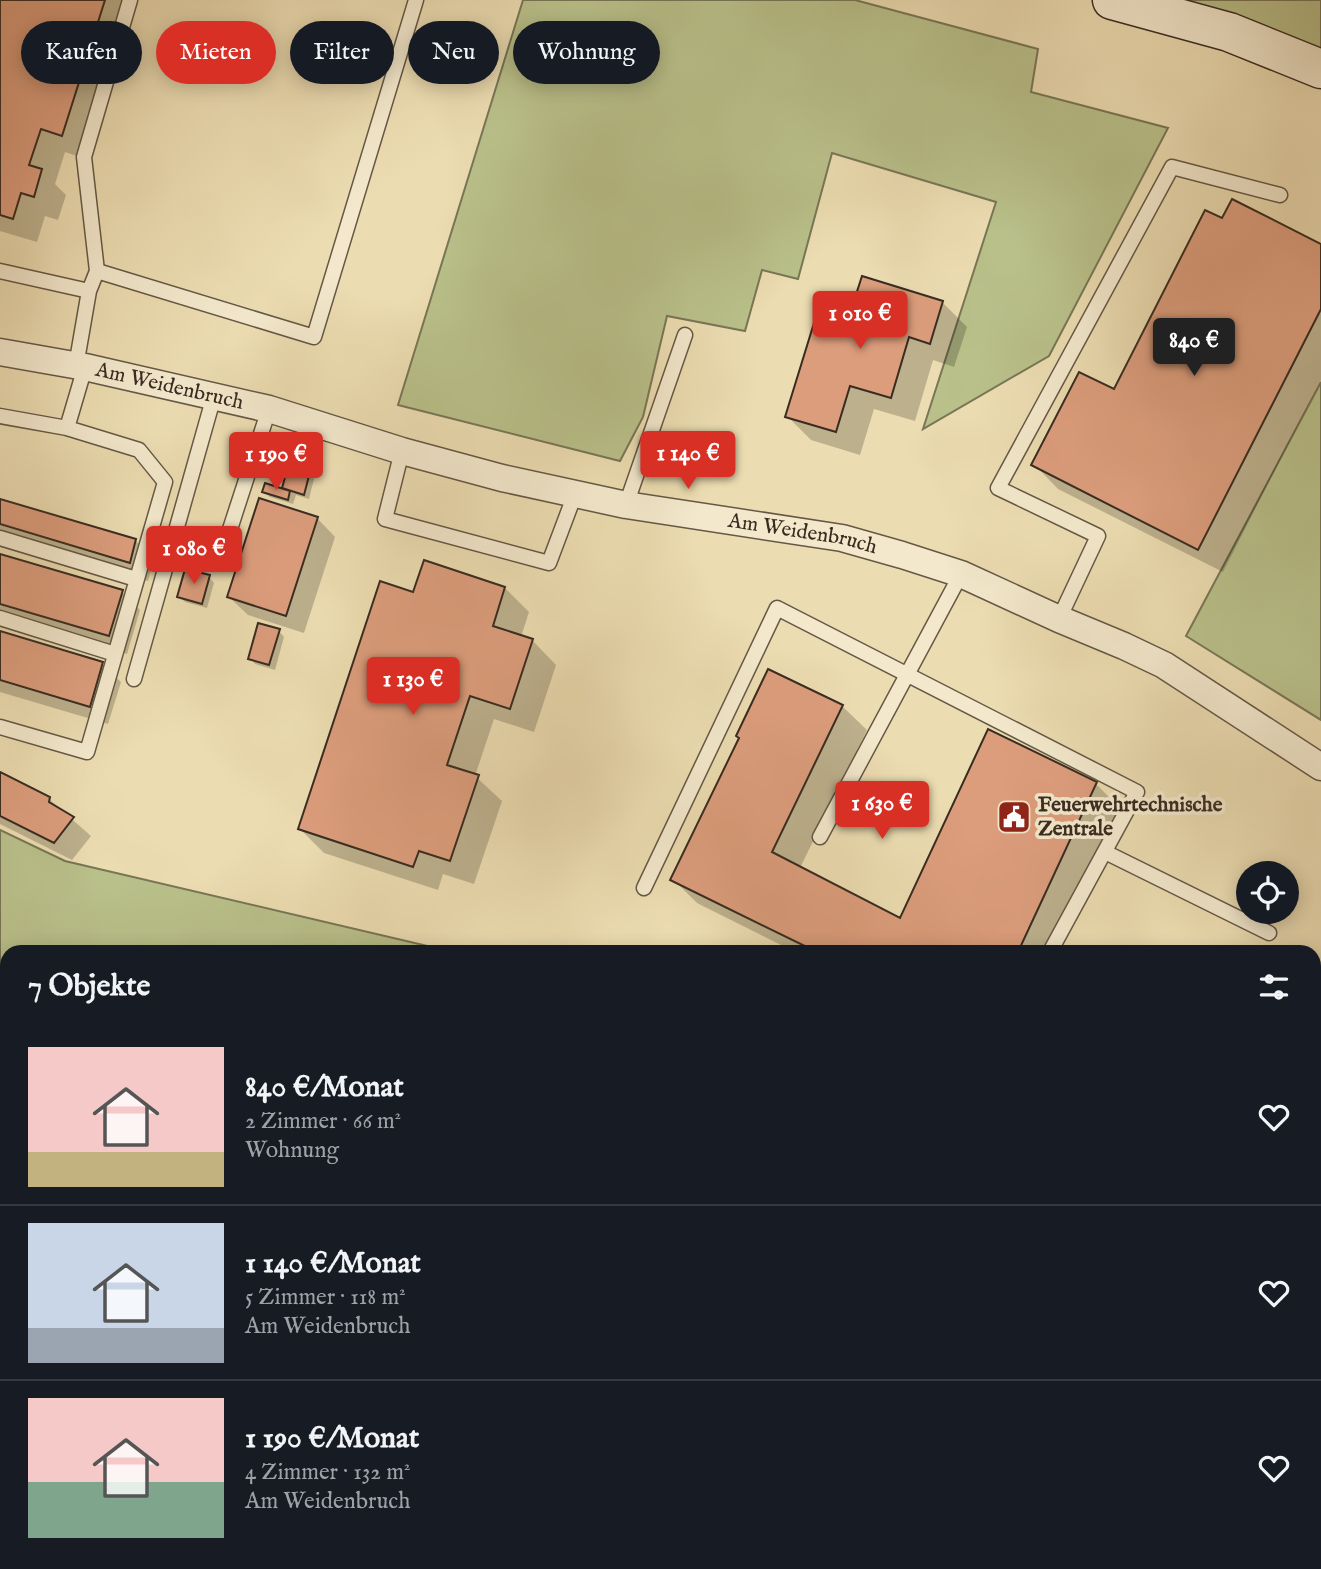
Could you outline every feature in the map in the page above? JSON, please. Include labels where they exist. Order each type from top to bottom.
[{"type":"main road","points":[[1112,0],[1229,32],[1321,69]]},
{"type":"street","name":"Am Weidenbruch","points":[[0,352],[80,366],[269,409],[402,451],[502,478],[626,505],[842,538],[961,575],[1164,666],[1321,767]]},
{"type":"lane","points":[[67,428],[80,366],[89,291],[97,271],[84,158],[130,0]]},
{"type":"lane","points":[[97,271],[314,337],[416,0]]},
{"type":"lane","points":[[1059,619],[1098,536],[998,488],[1172,167],[1280,195]]},
{"type":"lane","points":[[0,271],[89,291]]},
{"type":"lane","points":[[626,505],[685,335]]},
{"type":"lane","points":[[134,679],[214,396]]},
{"type":"lane","points":[[220,560],[269,409]]},
{"type":"lane","points":[[0,416],[67,428],[139,450],[164,482],[86,752],[0,727]]},
{"type":"lane","points":[[402,451],[385,520],[549,563],[575,494]]},
{"type":"lane","points":[[0,538],[136,579]]},
{"type":"lane","points":[[820,837],[961,575]]},
{"type":"lane","points":[[644,888],[777,608],[1137,792],[1054,945]]},
{"type":"lane","points":[[0,618],[115,654]]},
{"type":"lane","points":[[1105,852],[1269,933]]},
{"type":"green space","points":[[523,0],[855,0],[1038,49],[1031,92],[1168,128],[1049,356],[923,429],[996,202],[832,153],[798,279],[762,270],[745,331],[667,316],[643,417],[620,461],[398,405],[513,32],[513,84],[660,84],[660,21],[517,21]]},
{"type":"green space","points":[[1166,0],[1321,0],[1321,51]]},
{"type":"green space","points":[[1321,382],[1321,720],[1186,636]]},
{"type":"green space","points":[[0,830],[65,861],[423,945],[0,945]]},
{"type":"building","points":[[0,0],[105,0],[98,21],[21,21],[21,84],[78,84],[62,136],[41,129],[29,165],[42,169],[34,197],[21,193],[13,219],[0,215]]},
{"type":"building","points":[[1232,199],[1321,244],[1321,309],[1198,550],[1031,465],[1079,372],[1114,389],[1205,210],[1222,218]]},
{"type":"building","points":[[862,276],[943,301],[930,344],[909,337],[891,398],[850,386],[836,432],[785,417],[814,323],[844,332]]},
{"type":"building","points":[[288,466],[310,472],[304,495],[282,488]]},
{"type":"building","points":[[265,483],[290,491],[288,500],[262,492]]},
{"type":"building","points":[[259,498],[318,517],[286,616],[227,597]]},
{"type":"building","points":[[0,499],[136,539],[130,563],[0,524]]},
{"type":"building","points":[[0,554],[123,590],[109,636],[0,604]]},
{"type":"building","points":[[424,560],[505,587],[493,626],[533,639],[510,709],[470,696],[447,765],[479,775],[450,861],[419,851],[413,867],[298,829],[380,581],[413,592]]},
{"type":"building","points":[[185,569],[210,575],[202,604],[177,597]]},
{"type":"building","points":[[258,623],[280,629],[269,665],[248,659]]},
{"type":"building","points":[[0,631],[103,662],[90,707],[0,680]]},
{"type":"building","name":"Feuerwehrtechnische Zentrale","points":[[768,669],[843,705],[772,852],[900,918],[988,729],[1097,782],[1021,945],[803,945],[670,880],[739,738],[736,736]]},
{"type":"building","points":[[0,772],[50,797],[49,802],[74,817],[54,843],[0,816]]},
{"type":"place","name":"Feuerwehrtechnische Zentrale","points":[[1014,817]]}]
